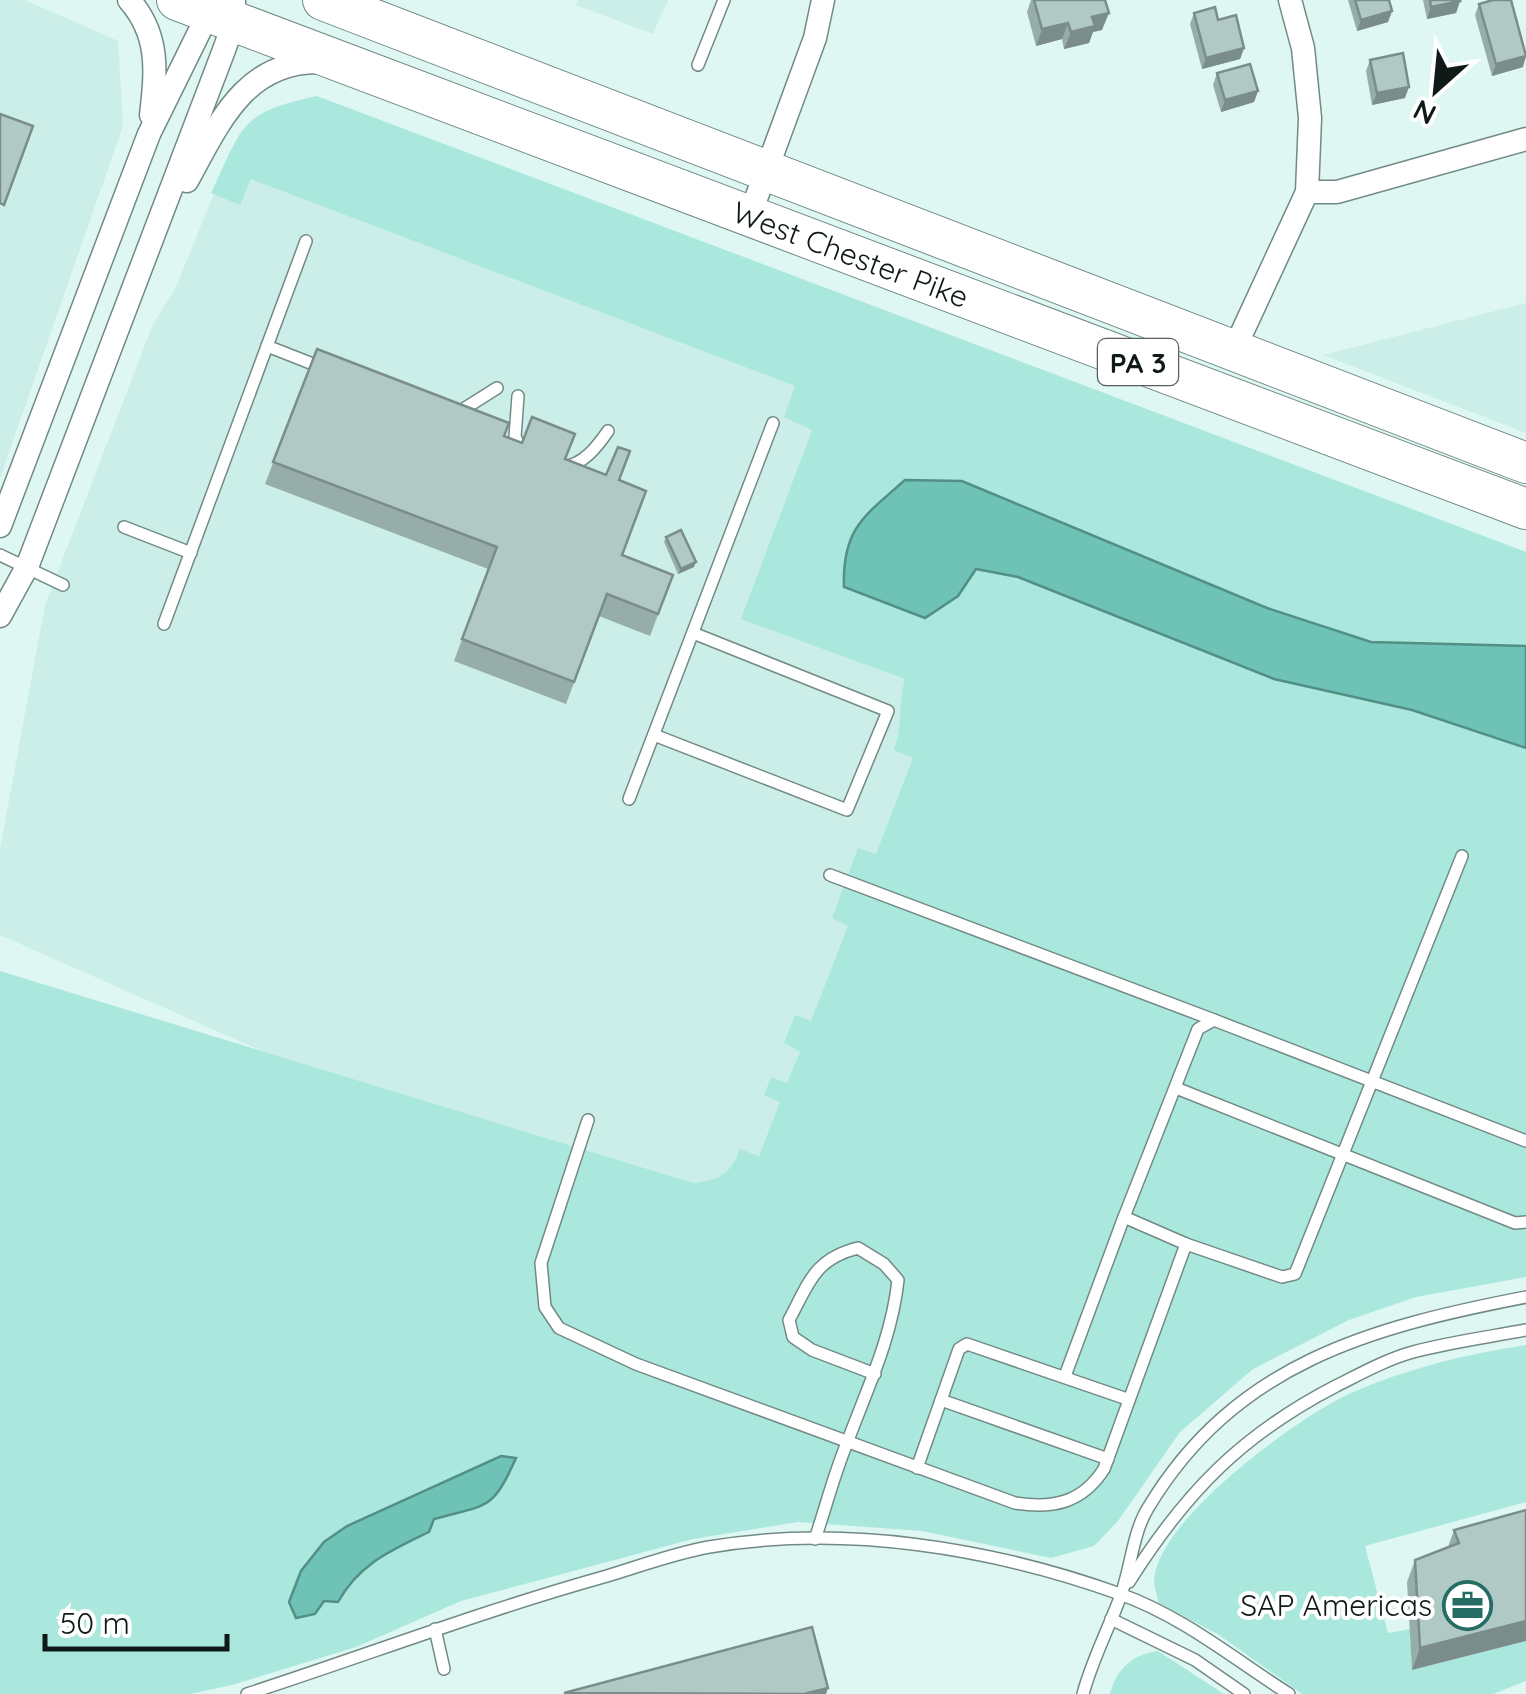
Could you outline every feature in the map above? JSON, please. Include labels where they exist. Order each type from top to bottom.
[{"type":"highway","name":"West Chester Pike","points":[[323,0],[765,174],[1526,463]]},
{"type":"highway","name":"West Chester Pike","points":[[214,7],[347,67],[1526,509]]},
{"type":"street","points":[[129,0],[146,24],[156,56],[150,134]]},
{"type":"street","points":[[750,215],[815,38],[824,0]]},
{"type":"street","points":[[1233,352],[1306,192],[1310,118],[1302,48],[1290,0]]},
{"type":"street","points":[[0,526],[150,134],[214,7]]},
{"type":"street","points":[[0,616],[28,568],[148,249],[214,7]]},
{"type":"street","points":[[148,249],[228,106],[244,87],[268,73],[302,63],[318,61],[347,67]]},
{"type":"street","points":[[1306,192],[1337,192],[1526,139]]},
{"type":"lane","points":[[698,65],[724,0]]},
{"type":"lane","points":[[164,624],[306,241]]},
{"type":"lane","points":[[267,346],[340,374]]},
{"type":"lane","points":[[445,410],[461,413],[497,388]]},
{"type":"lane","points":[[518,396],[515,438],[520,449]]},
{"type":"lane","points":[[629,799],[773,424]]},
{"type":"lane","points":[[563,467],[572,466],[594,450],[608,431]]},
{"type":"lane","points":[[124,527],[191,553]]},
{"type":"lane","points":[[0,555],[63,585]]},
{"type":"lane","points":[[654,735],[847,810],[888,711],[693,633]]},
{"type":"lane","points":[[1124,1217],[1186,1244],[1282,1277],[1295,1274],[1462,856]]},
{"type":"lane","points":[[830,875],[1526,1141]]},
{"type":"lane","points":[[1065,1376],[1198,1029],[1214,1020]]},
{"type":"lane","points":[[1176,1088],[1515,1223],[1526,1222]]},
{"type":"lane","points":[[588,1120],[541,1264],[545,1307],[559,1328],[636,1364],[1014,1503],[1041,1507],[1066,1503],[1092,1487],[1108,1459],[1186,1244]]},
{"type":"lane","points":[[815,1539],[846,1443],[875,1374],[894,1312],[898,1280],[884,1264],[858,1248],[831,1255],[815,1272],[788,1320],[793,1338],[812,1350],[875,1374]]},
{"type":"lane","points":[[1083,1694],[1121,1594],[1145,1511],[1205,1434],[1234,1408],[1288,1371],[1338,1346],[1409,1320],[1526,1297]]},
{"type":"lane","points":[[1121,1594],[1166,1524],[1250,1437],[1300,1405],[1411,1352],[1526,1330]]},
{"type":"lane","points":[[917,1468],[959,1349],[967,1344],[1128,1398]]},
{"type":"lane","points":[[941,1400],[1108,1459]]},
{"type":"lane","points":[[246,1694],[436,1630],[708,1547],[815,1539],[887,1542],[982,1555],[1121,1594],[1190,1628],[1289,1694]]},
{"type":"lane","points":[[1111,1619],[1195,1660],[1244,1694]]},
{"type":"lane","points":[[436,1630],[444,1669]]},
{"type":"shaded area","points":[[0,0],[25,0],[118,41],[123,126],[0,478]]},
{"type":"shaded area","points":[[578,0],[668,0],[653,34],[576,5]]},
{"type":"shaded area","points":[[317,96],[1526,552],[1526,1277],[1416,1297],[1349,1320],[1253,1369],[1180,1432],[1118,1521],[1094,1546],[1051,1558],[922,1531],[798,1522],[693,1539],[461,1601],[356,1647],[232,1685],[189,1694],[0,1694],[0,971],[693,1183],[710,1180],[728,1170],[740,1149],[759,1156],[780,1102],[764,1095],[771,1077],[787,1083],[800,1052],[784,1043],[795,1015],[811,1021],[848,926],[832,918],[858,848],[876,854],[913,758],[894,750],[905,679],[741,619],[812,430],[784,417],[795,386],[251,179],[240,205],[211,193],[247,125],[272,109]]},
{"type":"shaded area","points":[[228,159],[853,400],[1015,699],[771,1196],[580,1192],[0,935],[0,849],[45,605],[153,324],[176,287]]},
{"type":"shaded area","points":[[1526,303],[1526,433],[1323,355]]},
{"type":"shaded area","points":[[905,480],[962,481],[1267,608],[1371,642],[1526,646],[1526,748],[1412,710],[1274,679],[1018,577],[976,569],[958,596],[925,618],[844,587],[847,551],[858,525]]},
{"type":"shaded area","points":[[1526,1345],[1526,1502],[1365,1546],[1388,1633],[1410,1629],[1412,1670],[1526,1641],[1526,1681],[1493,1694],[1302,1694],[1219,1635],[1159,1603],[1154,1580],[1161,1555],[1179,1529],[1233,1473],[1297,1425],[1349,1394],[1392,1377],[1458,1358]]},
{"type":"shaded area","points":[[501,1456],[516,1458],[501,1488],[487,1503],[434,1519],[429,1532],[366,1568],[338,1602],[324,1601],[315,1614],[296,1618],[289,1602],[301,1571],[324,1542],[347,1526]]},
{"type":"shaded area","points":[[1158,1651],[1224,1694],[1110,1694],[1127,1664]]},
{"type":"building","points":[[1034,0],[1105,0],[1109,13],[1092,17],[1095,26],[1071,32],[1068,23],[1042,29]]},
{"type":"building","points":[[1355,0],[1389,0],[1392,11],[1361,20]]},
{"type":"building","points":[[1430,0],[1459,0],[1460,1],[1431,7]]},
{"type":"building","points":[[1511,0],[1526,56],[1496,64],[1479,4]]},
{"type":"building","points":[[1215,7],[1218,20],[1236,15],[1244,48],[1206,58],[1194,13]]},
{"type":"building","points":[[1403,53],[1409,87],[1377,93],[1370,60]]},
{"type":"building","points":[[1250,64],[1258,91],[1225,100],[1217,73]]},
{"type":"building","points":[[0,114],[33,126],[4,205],[0,203]]},
{"type":"building","points":[[317,349],[509,423],[504,436],[522,443],[532,417],[575,434],[565,459],[606,475],[618,447],[630,451],[619,480],[646,491],[622,555],[673,575],[658,614],[607,594],[574,682],[462,639],[497,547],[273,462]]},
{"type":"building","points":[[681,530],[696,562],[681,569],[666,537]]},
{"type":"building","name":"SAP Americas","points":[[1526,1510],[1526,1621],[1420,1648],[1415,1560],[1459,1543],[1454,1530]]},
{"type":"building","points":[[812,1627],[828,1688],[804,1694],[564,1693]]},
{"type":"place","name":"SAP Americas","points":[[1467,1605]]}]
